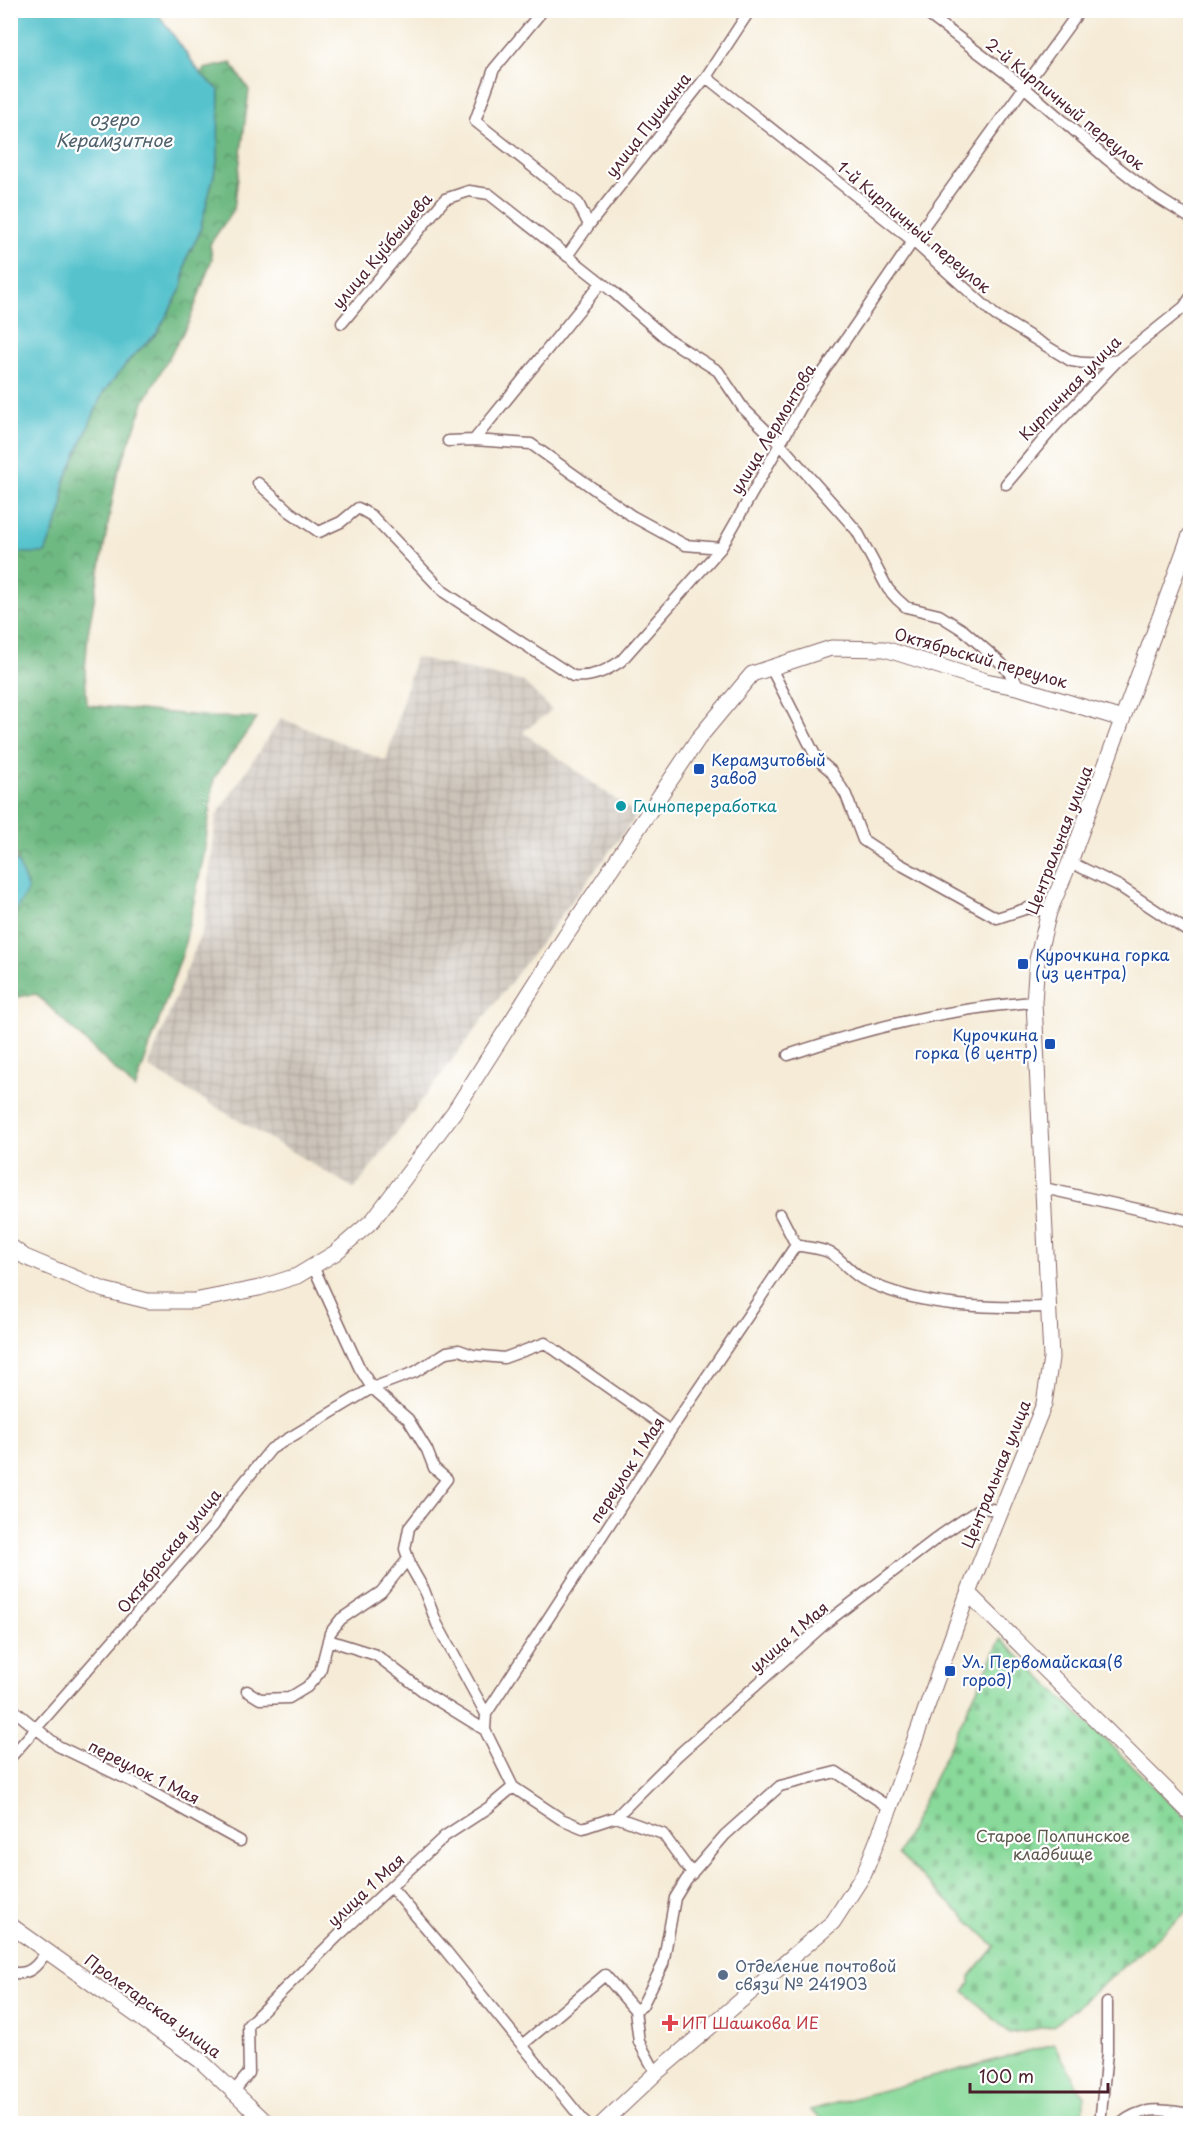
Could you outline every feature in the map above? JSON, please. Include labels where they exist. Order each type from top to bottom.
[{"type":"street","points":[[543,10],[494,69],[474,121],[578,203],[589,225]]},
{"type":"street","name":"улица Пушкина","points":[[567,255],[706,77],[750,10]]},
{"type":"street","name":"2-й Кирпичный переулок","points":[[922,10],[1024,87],[1107,159],[1155,196],[1191,218]]},
{"type":"street","name":"улица Лермонтова","points":[[258,483],[290,512],[319,532],[341,522],[358,508],[372,516],[444,592],[573,676],[582,677],[602,673],[621,661],[721,548],[809,393],[913,241],[1080,10]]},
{"type":"street","name":"1-й Кирпичный переулок","points":[[706,77],[913,241],[995,315],[1071,361],[1096,364],[1118,360]]},
{"type":"street","name":"улица Куйбышева","points":[[342,323],[445,199],[469,191],[489,194],[567,255],[666,338],[718,371],[743,408],[781,445],[857,531],[884,583],[897,599],[906,607],[939,615],[963,630],[1002,664],[1021,688]]},
{"type":"street","points":[[474,440],[601,284]]},
{"type":"street","name":"Кирпичная улица","points":[[1006,484],[1054,427],[1118,360],[1184,307],[1191,298]]},
{"type":"street","points":[[448,441],[474,440],[531,444],[641,521],[685,545],[721,548]]},
{"type":"street","points":[[1122,719],[1191,534]]},
{"type":"street","name":"Октябрьский переулок","points":[[10,1246],[25,1257],[104,1290],[148,1301],[194,1301],[260,1288],[297,1276],[336,1253],[373,1220],[454,1112],[565,936],[698,739],[752,674],[770,666],[831,648],[885,649],[986,681],[1021,688],[1122,719]]},
{"type":"street","points":[[770,666],[817,759],[831,771],[846,795],[863,840],[898,863],[997,918],[1028,908],[1048,912]]},
{"type":"street","name":"Центральная улица","points":[[602,2124],[656,2073],[833,1922],[864,1874],[968,1593],[1046,1396],[1051,1358],[1034,1002],[1037,960],[1048,912],[1070,862],[1122,719]]},
{"type":"street","points":[[1070,862],[1119,886],[1191,933]]},
{"type":"street","points":[[788,1055],[836,1039],[923,1017],[1034,1002]]},
{"type":"street","points":[[1044,1188],[1191,1221]]},
{"type":"street","points":[[780,1215],[796,1245],[830,1252],[862,1279],[897,1292],[941,1303],[995,1308],[1048,1307]]},
{"type":"street","name":"переулок 1 Мая","points":[[486,1714],[670,1431],[796,1245]]},
{"type":"street","points":[[313,1266],[359,1367],[372,1388],[408,1419],[427,1450],[434,1468],[447,1479],[417,1516],[410,1528],[405,1549],[437,1623],[486,1714],[485,1730],[513,1787],[561,1819],[583,1828],[616,1817],[663,1834],[692,1874]]},
{"type":"street","name":"Октябрьская улица","points":[[10,1758],[214,1525],[228,1502],[271,1449],[372,1388],[415,1372],[447,1352],[459,1350],[473,1355],[504,1358],[545,1343],[670,1431]]},
{"type":"street","name":"улица 1 Мая","points":[[616,1817],[677,1756],[827,1622],[941,1535],[981,1508],[1000,1510]]},
{"type":"street","points":[[247,1691],[260,1699],[289,1698],[307,1687],[320,1672],[330,1633],[341,1619],[381,1592],[408,1559]]},
{"type":"street","points":[[968,1593],[1191,1813]]},
{"type":"street","points":[[328,1640],[376,1655],[427,1694],[485,1730]]},
{"type":"street","name":"переулок 1 Мая","points":[[10,1707],[58,1746],[137,1784],[240,1841]]},
{"type":"street","points":[[635,2010],[642,2006],[663,1964],[675,1898],[686,1880],[725,1834],[780,1786],[836,1772],[890,1808]]},
{"type":"street","name":"улица 1 Мая","points":[[234,2091],[249,2073],[248,2025],[445,1836],[488,1808],[513,1787]]},
{"type":"street","points":[[391,1887],[446,1951],[586,2124]]},
{"type":"street","name":"Пролетарская улица","points":[[10,1925],[183,2048],[234,2091],[268,2124]]},
{"type":"street","points":[[10,1972],[19,1974],[38,1966],[47,1951]]},
{"type":"street","points":[[522,2045],[605,1975],[635,2010],[639,2042],[656,2073]]},
{"type":"street","points":[[1100,2124],[1107,2052],[1107,2003]]},
{"type":"street","points":[[1120,2124],[1132,2114],[1155,2109],[1191,2114]]},
{"type":"shaded area","points":[[415,657],[524,682],[552,710],[523,732],[637,815],[355,1189],[148,1067],[204,926],[216,816],[281,718],[386,761]]},
{"type":"green space","points":[[231,63],[249,90],[234,209],[210,244],[212,259],[189,322],[145,400],[117,475],[88,633],[85,670],[87,705],[212,717],[257,718],[214,778],[204,855],[183,952],[135,1089],[36,994],[11,998],[11,963],[17,959],[11,957],[11,931],[19,890],[17,857],[10,850],[11,553],[22,552],[53,530],[62,510],[64,483],[103,393],[130,359],[157,333],[182,287],[187,257],[199,234],[219,91],[201,74],[204,69]]},
{"type":"green space","name":"Старое Полпинское кладбище","points":[[1001,1639],[1190,1822],[1190,1909],[1054,2026],[1009,2033],[964,1991],[970,1984],[970,1976],[995,1946],[898,1854]]},
{"type":"green space","points":[[1054,2044],[1084,2097],[1083,2123],[826,2123],[810,2110]]},
{"type":"water","name":"озеро Керамзитное","points":[[11,10],[156,11],[201,74],[219,90],[218,159],[199,234],[187,257],[182,287],[157,333],[130,359],[103,393],[64,483],[62,510],[45,553],[11,553]]},
{"type":"water","points":[[10,855],[18,863],[28,889],[15,912],[13,954],[11,955]]},
{"type":"place","name":"Керамзитовый завод","points":[[699,769]]},
{"type":"place","name":"Глинопереработка","points":[[621,806]]},
{"type":"place","name":"Курочкина горка (из центра)","points":[[1023,964]]},
{"type":"place","name":"Курочкина горка (в центр)","points":[[1050,1044]]},
{"type":"place","name":"Ул. Первомайская(в город)","points":[[950,1671]]},
{"type":"place","name":"Отделение почтовой связи № 241903","points":[[723,1975]]},
{"type":"place","name":"ИП Шашкова ИЕ","points":[[670,2023]]}]
